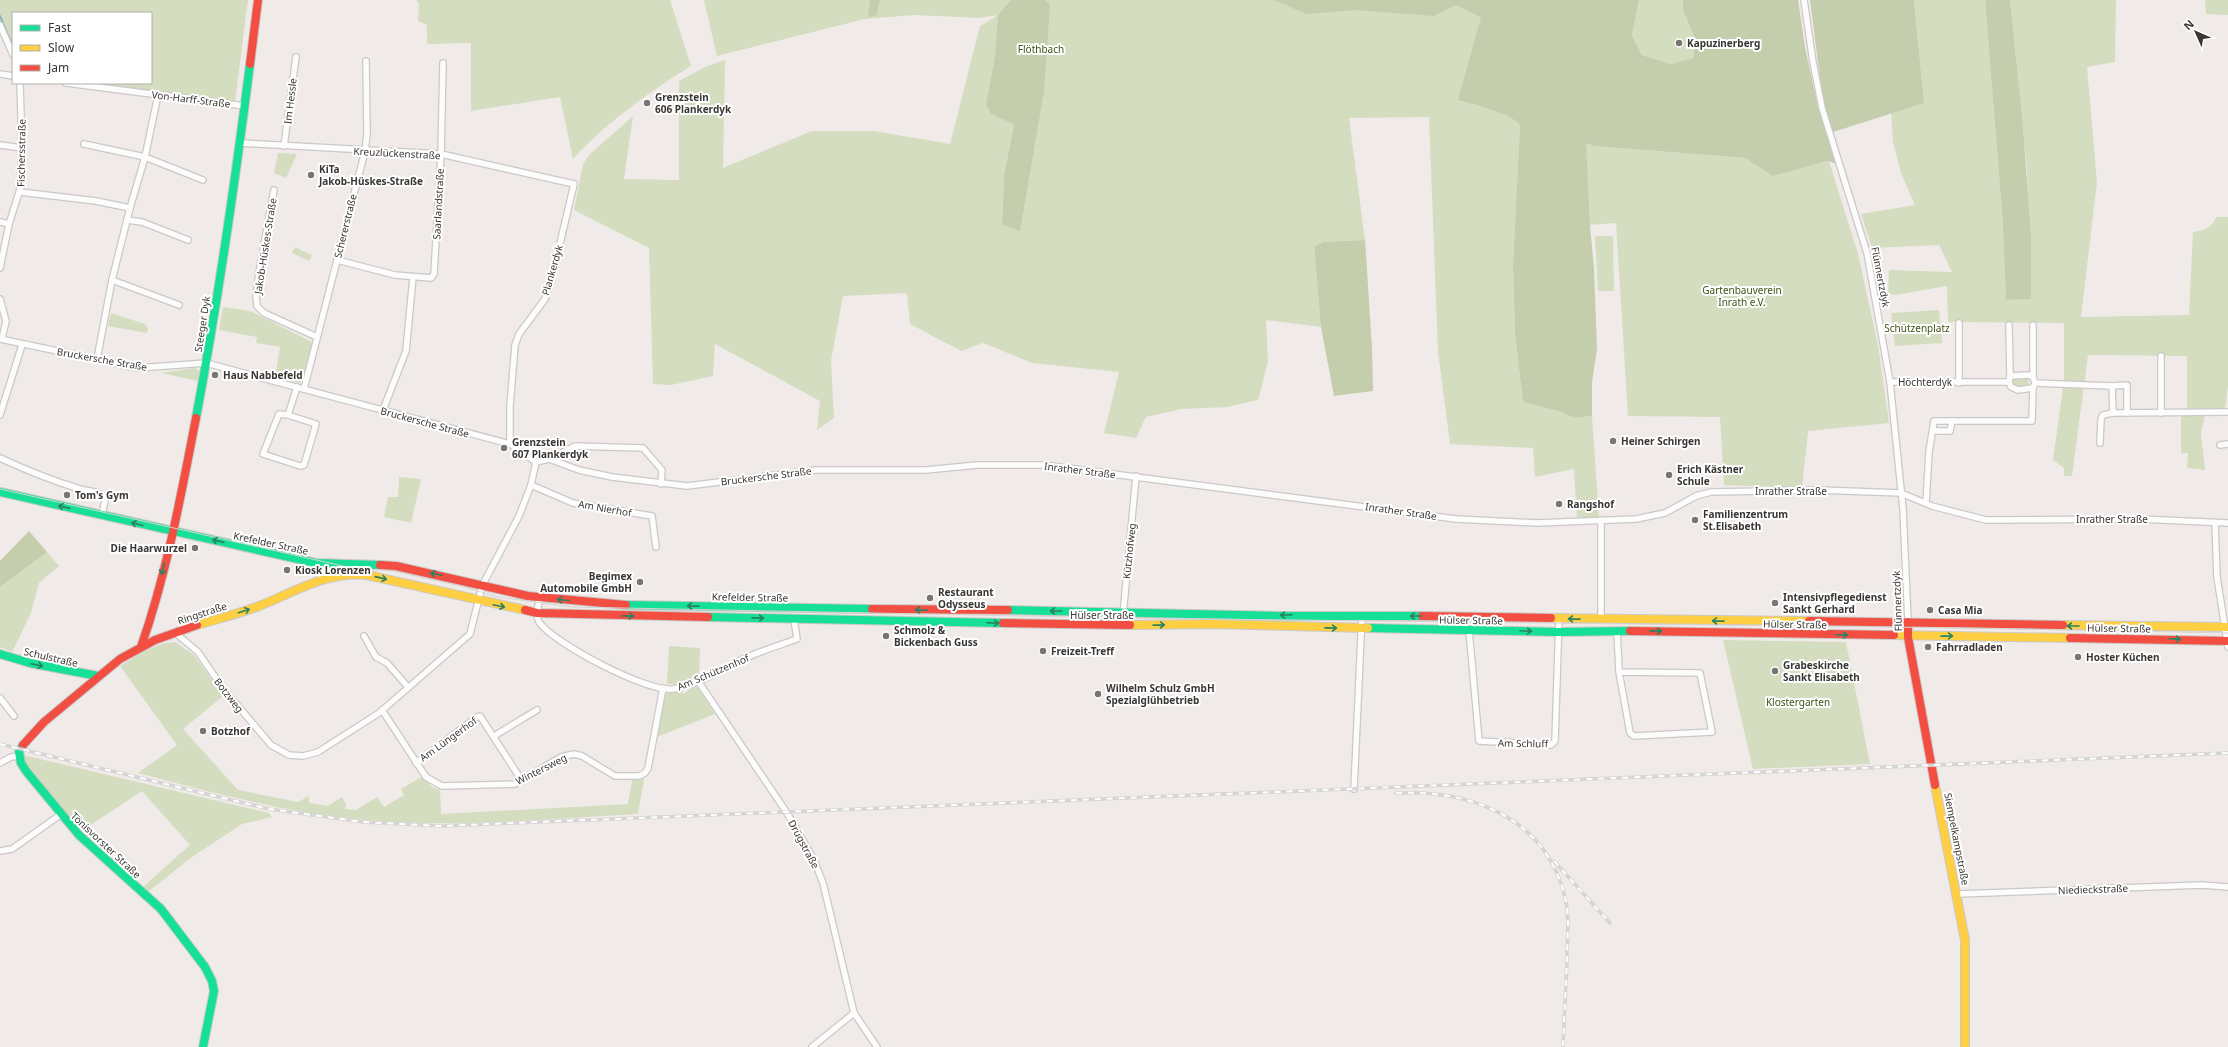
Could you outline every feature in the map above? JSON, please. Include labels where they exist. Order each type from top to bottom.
[{"type":"street","name":"Steeger Dyk","points":[[141,647],[150,621],[172,531],[206,363],[240,143],[258,0]]},
{"type":"street","name":"Flünnertzdyk","points":[[1804,0],[1813,62],[1822,108],[1867,253],[1890,382],[1901,493],[1908,637]]},
{"type":"street","points":[[0,24],[12,53]]},
{"type":"street","name":"Im Hessle","points":[[284,146],[296,57]]},
{"type":"street","name":"Schererstraße","points":[[304,389],[366,151],[366,60]]},
{"type":"street","name":"Saarlandstraße","points":[[337,260],[376,271],[413,277],[431,278],[434,274],[441,154],[443,63]]},
{"type":"street","points":[[0,74],[12,76]]},
{"type":"street","name":"Fischersstraße","points":[[0,268],[9,224],[20,192],[22,148],[20,84]]},
{"type":"street","name":"Von-Harff-Straße","points":[[74,84],[245,106]]},
{"type":"street","points":[[97,359],[112,280],[130,208],[145,157],[158,95]]},
{"type":"street","name":"Kreuzlückenstraße","points":[[240,143],[441,154],[574,184]]},
{"type":"street","points":[[84,144],[145,157],[203,180]]},
{"type":"street","points":[[0,145],[22,148]]},
{"type":"street","name":"Plankerdyk","points":[[510,444],[510,406],[515,345],[518,334],[545,299],[553,273],[574,184]]},
{"type":"street","name":"Jakob-Hüskes-Straße","points":[[274,190],[259,272],[256,296],[257,306],[264,313],[317,337]]},
{"type":"street","points":[[20,192],[96,201],[130,208]]},
{"type":"street","points":[[127,220],[142,222],[188,240]]},
{"type":"street","points":[[0,222],[9,224]]},
{"type":"street","points":[[383,410],[406,351],[413,277]]},
{"type":"street","points":[[112,280],[179,305]]},
{"type":"street","points":[[0,299],[6,321],[1,339]]},
{"type":"street","name":"Höchterdyk","points":[[1959,323],[1959,383]]},
{"type":"street","points":[[2009,379],[2010,325]]},
{"type":"street","points":[[1926,503],[1934,421],[2032,421],[2033,325]]},
{"type":"street","name":"Bruckersche Straße","points":[[1,339],[22,345],[138,368],[206,363],[510,444],[536,462]]},
{"type":"street","points":[[0,415],[22,345]]},
{"type":"street","points":[[2161,356],[2161,413]]},
{"type":"street","name":"Höchterdyk","points":[[1890,382],[1959,383],[2009,379],[2028,375],[2033,383],[2018,390],[2011,387],[2009,379]]},
{"type":"street","points":[[2033,383],[2127,386],[2127,413]]},
{"type":"street","points":[[2112,386],[2112,413]]},
{"type":"street","points":[[288,415],[297,387]]},
{"type":"street","points":[[2100,443],[2101,419],[2103,415],[2112,413],[2228,412]]},
{"type":"street","points":[[279,414],[288,415],[316,424],[304,465],[300,466],[263,454],[279,414]]},
{"type":"street","points":[[1933,431],[1950,431],[1952,421]]},
{"type":"street","points":[[2220,445],[2228,444]]},
{"type":"street","points":[[482,586],[512,532],[531,485],[536,462],[552,458],[575,446],[643,448],[662,470],[661,484]]},
{"type":"street","points":[[0,458],[31,473],[82,490],[99,493],[105,500],[102,515]]},
{"type":"street","name":"Bruckersche Straße","points":[[552,458],[580,470],[661,484],[687,486],[816,470],[872,471]]},
{"type":"street","name":"Inrather Straße","points":[[872,471],[933,470],[977,465],[1044,465],[1456,519],[1538,523],[1636,519],[1665,513],[1696,496],[1719,492],[1818,490],[1901,493],[1926,503],[1986,520],[2140,519],[2228,523]]},
{"type":"street","name":"Kützhofweg","points":[[1122,626],[1136,476]]},
{"type":"street","name":"Am Nierhof","points":[[531,485],[573,502],[652,516],[656,547]]},
{"type":"street","name":"Krefelder Straße","points":[[0,492],[316,563],[364,563],[396,566],[540,598],[617,605],[960,610]]},
{"type":"street","points":[[1601,520],[1601,619]]},
{"type":"street","points":[[2215,523],[2217,576],[2228,643]]},
{"type":"street","points":[[316,563],[321,566],[324,573],[319,581]]},
{"type":"street","name":"Ringstraße","points":[[98,676],[141,647],[177,632],[258,606],[336,575],[355,573],[478,600]]},
{"type":"street","name":"Botzweg","points":[[177,632],[179,636],[198,652],[222,687],[265,740],[283,753],[302,756],[318,752],[382,710],[470,634],[482,586]]},
{"type":"street","points":[[537,613],[540,598]]},
{"type":"street","points":[[478,600],[537,613],[794,619]]},
{"type":"street","name":"Hülser Straße","points":[[960,610],[1280,616],[1362,615],[2226,627]]},
{"type":"street","name":"Am Schützenhof","points":[[537,613],[540,623],[571,647],[618,673],[641,683],[672,689],[698,681],[748,657],[797,639],[794,619]]},
{"type":"street","points":[[1354,789],[1362,615]]},
{"type":"street","name":"Am Schluff","points":[[1469,630],[1479,741],[1551,744],[1555,741],[1559,618]]},
{"type":"street","name":"Hülser Straße","points":[[794,619],[1122,626],[1211,624],[1558,632],[1617,630],[1908,637],[1995,636],[2228,643]]},
{"type":"street","points":[[1617,630],[1619,672],[1630,733],[1634,736],[1712,732],[1700,673],[1619,672]]},
{"type":"street","points":[[364,636],[376,657],[388,663],[408,687]]},
{"type":"street","name":"Siempelkampstraße","points":[[1908,637],[1958,894],[1965,940],[1966,1047]]},
{"type":"street","name":"Schulstraße","points":[[0,654],[30,663],[98,676]]},
{"type":"street","points":[[0,763],[11,757],[19,756],[21,749],[31,733],[98,676]]},
{"type":"street","name":"Drügstraße","points":[[698,681],[787,812],[813,858],[823,883],[854,1013],[877,1047]]},
{"type":"street","name":"Wintersweg","points":[[382,710],[426,777],[442,786],[508,785],[522,782],[561,757],[574,754],[582,756],[615,776],[639,776],[645,773],[648,768],[663,688]]},
{"type":"street","points":[[0,698],[14,716]]},
{"type":"street","points":[[494,736],[537,710]]},
{"type":"street","name":"Am Lüngerhof","points":[[416,763],[477,717],[482,718],[522,782]]},
{"type":"street","name":"Tönisvorster Straße","points":[[19,756],[26,771],[60,815],[79,835],[161,909],[205,967],[212,981],[214,991],[203,1047]]},
{"type":"street","points":[[0,852],[12,849],[60,815]]},
{"type":"street","name":"Niedieckstraße","points":[[1958,894],[2202,885],[2228,887]]},
{"type":"street","points":[[812,1047],[854,1013]]},
{"type":"green space","points":[[0,0],[248,0],[235,102],[100,84],[152,84],[152,12],[12,12],[12,49],[0,19]]},
{"type":"green space","points":[[416,0],[670,0],[691,66],[660,86],[613,121],[573,159],[560,97],[471,111],[471,43],[427,44],[427,25],[418,21],[419,4]]},
{"type":"green space","name":"Flöthbach","points":[[704,0],[1491,0],[1459,101],[1501,113],[1520,125],[1513,264],[1515,335],[1523,402],[1562,412],[1574,418],[1592,416],[1599,517],[1577,517],[1574,469],[1535,477],[1533,448],[1450,444],[1438,352],[1429,117],[1349,118],[1365,240],[1323,242],[1314,247],[1321,327],[1266,320],[1268,362],[1258,400],[1227,407],[1182,409],[1146,417],[1136,438],[1104,433],[1119,372],[1032,363],[983,343],[961,351],[910,324],[907,293],[843,296],[831,361],[834,418],[817,430],[820,401],[715,344],[713,376],[671,385],[653,384],[649,248],[574,210],[583,164],[589,155],[633,116],[624,179],[679,180],[679,81],[705,67],[725,60],[723,168],[812,131],[874,131],[950,144],[980,26],[998,15],[979,18],[914,15],[865,19],[717,56]],"holes":[[[999,118],[1029,125],[1014,229],[1002,223],[1004,175],[1014,125]]]},
{"type":"green space","points":[[870,0],[880,0],[877,15],[868,17]]},
{"type":"green space","name":"Flöthbach","points":[[1011,0],[1045,0],[1050,4],[1044,91],[1020,231],[1002,224],[1004,175],[1014,125],[991,114],[986,105],[995,57],[998,15]]},
{"type":"green space","points":[[1274,0],[1639,0],[1632,35],[1642,55],[1671,64],[1694,58],[1694,36],[1683,10],[1683,0],[1798,0],[1805,47],[1818,108],[1822,108],[1836,164],[1828,161],[1773,176],[1745,158],[1594,146],[1586,143],[1590,225],[1594,269],[1597,349],[1592,382],[1592,416],[1574,418],[1562,412],[1523,402],[1515,335],[1513,264],[1520,125],[1509,117],[1500,113],[1458,100],[1481,17],[1456,5],[1433,16],[1356,10],[1306,14]]},
{"type":"green space","points":[[1639,0],[1683,0],[1683,10],[1694,36],[1694,59],[1671,64],[1642,55],[1632,35]]},
{"type":"green space","points":[[1810,0],[1914,0],[1924,103],[1830,133],[1824,109]]},
{"type":"green space","points":[[1914,0],[1985,0],[2003,225],[2006,300],[2030,299],[2027,169],[2010,0],[2116,0],[2115,62],[2087,67],[2097,182],[2081,317],[2189,315],[2193,232],[2207,228],[2213,223],[2216,217],[2228,217],[2228,386],[2225,409],[2205,416],[2201,433],[2205,470],[2187,468],[2188,453],[2181,453],[2181,417],[2187,408],[2187,356],[2088,355],[2072,476],[2064,476],[2064,468],[2053,460],[2064,380],[2064,323],[1948,322],[1947,286],[1896,295],[1888,294],[1889,270],[1952,272],[1939,245],[1872,248],[1861,214],[1915,205],[1901,173],[1893,142],[1891,113],[1924,103]]},
{"type":"green space","points":[[1985,0],[2010,0],[2023,126],[2031,238],[2031,299],[2006,300],[2003,225]]},
{"type":"green space","points":[[2205,0],[2228,0],[2228,15],[2206,14]]},
{"type":"green space","name":"Gartenbauverein Inrath e.V.","points":[[1585,142],[1594,146],[1745,158],[1773,176],[1829,161],[1858,254],[1878,345],[1889,423],[1808,431],[1802,488],[1724,485],[1720,417],[1628,416],[1616,223],[1590,225]]},
{"type":"green space","points":[[278,153],[297,154],[286,178],[274,173]]},
{"type":"green space","points":[[1595,236],[1613,236],[1614,291],[1598,291]]},
{"type":"green space","points":[[1365,240],[1372,347],[1373,391],[1334,396],[1321,327],[1314,247],[1323,242]]},
{"type":"green space","points":[[295,247],[312,255],[309,261],[292,253]]},
{"type":"green space","points":[[223,307],[250,311],[310,341],[312,343],[303,379],[300,383],[275,378],[280,347],[256,343],[257,337],[219,330]]},
{"type":"green space","name":"Schützenplatz","points":[[1939,310],[1942,343],[1895,346],[1891,313]]},
{"type":"green space","points":[[111,313],[145,324],[148,328],[147,333],[108,326]]},
{"type":"green space","points":[[195,368],[200,371],[198,381],[161,373]]},
{"type":"green space","points":[[2013,378],[2027,378],[2030,386],[2029,388],[2013,387]]},
{"type":"green space","points":[[399,477],[421,479],[411,523],[384,517],[388,497],[398,497]]},
{"type":"green space","points":[[29,531],[47,552],[0,587],[0,561]]},
{"type":"green space","points":[[47,552],[59,566],[39,583],[31,613],[12,652],[0,647],[0,587]]},
{"type":"green space","name":"Klostergarten","points":[[1723,640],[1846,642],[1870,764],[1753,769]]},
{"type":"green space","points":[[175,642],[194,655],[223,696],[183,729],[238,790],[298,802],[309,796],[309,803],[328,806],[342,797],[346,804],[345,809],[356,810],[377,797],[384,807],[404,795],[401,789],[421,777],[432,787],[440,790],[441,814],[628,804],[632,780],[644,779],[638,814],[496,822],[389,822],[326,816],[272,806],[218,794],[138,773],[177,745],[120,666],[153,647]]},
{"type":"green space","points":[[669,646],[700,648],[699,676],[675,684],[667,684]]},
{"type":"green space","points":[[697,687],[715,714],[657,737],[665,695],[670,692],[682,691],[683,694],[688,691],[687,689]]},
{"type":"green space","points":[[23,755],[269,813],[272,817],[242,824],[192,857],[148,892],[143,887],[190,845],[142,791],[80,832],[60,810],[25,763]]},
{"type":"waterway","points":[[0,16],[12,46]]},
{"type":"tram line","points":[[0,489],[352,568],[393,571],[465,587],[498,597],[572,607],[1124,618],[1967,628],[2228,633]]},
{"type":"railway","points":[[0,744],[269,809],[363,822],[441,826],[2228,753]]},
{"type":"railway","points":[[1396,793],[1425,793],[1454,797],[1481,805],[1506,816],[1528,832],[1545,853],[1559,878],[1568,914],[1563,1047]]},
{"type":"railway","points":[[1554,861],[1610,923]]},
{"type":"traffic: fast","points":[[196,418],[226,242],[250,64]]},
{"type":"traffic: fast","points":[[0,492],[316,563],[380,565]]},
{"type":"traffic: fast","points":[[626,605],[872,609]]},
{"type":"traffic: fast","points":[[1008,610],[1280,616],[1422,616]]},
{"type":"traffic: fast","points":[[708,617],[1003,623]]},
{"type":"traffic: fast","points":[[1368,628],[1558,632],[1630,631]]},
{"type":"traffic: fast","points":[[0,654],[30,663],[98,676]]},
{"type":"traffic: fast","points":[[23,745],[19,752],[21,763],[26,771],[79,835],[161,909],[205,967],[212,981],[214,991],[203,1047]]},
{"type":"traffic: slow","points":[[197,625],[251,609],[324,579],[352,575],[367,575],[525,610]]},
{"type":"traffic: slow","points":[[1551,618],[1809,621]]},
{"type":"traffic: slow","points":[[1130,625],[1211,624],[1368,628]]},
{"type":"traffic: slow","points":[[2063,625],[2228,627]]},
{"type":"traffic: slow","points":[[1894,635],[2070,638]]},
{"type":"traffic: slow","points":[[1935,785],[1965,940],[1965,1047]]},
{"type":"traffic: jam","points":[[250,64],[258,0]]},
{"type":"traffic: jam","points":[[141,647],[166,562],[196,418]]},
{"type":"traffic: jam","points":[[380,565],[396,566],[528,596],[626,605]]},
{"type":"traffic: jam","points":[[872,609],[1008,610]]},
{"type":"traffic: jam","points":[[525,610],[537,613],[708,617]]},
{"type":"traffic: jam","points":[[1422,616],[1551,618]]},
{"type":"traffic: jam","points":[[1809,621],[2063,625]]},
{"type":"traffic: jam","points":[[1908,622],[1908,637],[1935,785]]},
{"type":"traffic: jam","points":[[1003,623],[1130,625]]},
{"type":"traffic: jam","points":[[23,745],[44,722],[120,659],[155,640],[197,625]]},
{"type":"traffic: jam","points":[[1630,631],[1894,635]]},
{"type":"traffic: jam","points":[[2070,638],[2228,641]]},
{"type":"place","name":"Kapuzinerberg","points":[[1679,43]]},
{"type":"place","name":"Grenzstein 606 Plankerdyk","points":[[647,103]]},
{"type":"place","name":"KiTa Jakob-Hüskes-Straße","points":[[311,175]]},
{"type":"place","name":"Haus Nabbefeld","points":[[215,375]]},
{"type":"place","name":"Heiner Schirgen","points":[[1613,441]]},
{"type":"place","name":"Grenzstein 607 Plankerdyk","points":[[504,448]]},
{"type":"place","name":"Erich Kästner Schule","points":[[1669,475]]},
{"type":"place","name":"Tom's Gym","points":[[67,495]]},
{"type":"place","name":"Rangshof","points":[[1559,504]]},
{"type":"place","name":"Familienzentrum St.Elisabeth","points":[[1695,520]]},
{"type":"place","name":"Die Haarwurzel","points":[[195,548]]},
{"type":"place","name":"Kiosk Lorenzen","points":[[287,570]]},
{"type":"place","name":"Begimex Automobile GmbH","points":[[640,582]]},
{"type":"place","name":"Restaurant Odysseus","points":[[930,598]]},
{"type":"place","name":"Intensivpflegedienst Sankt Gerhard","points":[[1775,603]]},
{"type":"place","name":"Casa Mia","points":[[1930,610]]},
{"type":"place","name":"Schmolz & Bickenbach Guss","points":[[886,636]]},
{"type":"place","name":"Fahrradladen","points":[[1928,647]]},
{"type":"place","name":"Freizeit-Treff","points":[[1043,651]]},
{"type":"place","name":"Hoster Küchen","points":[[2078,657]]},
{"type":"place","name":"Grabeskirche Sankt Elisabeth","points":[[1775,671]]},
{"type":"place","name":"Wilhelm Schulz GmbH Spezialglühbetrieb","points":[[1098,694]]},
{"type":"place","name":"Botzhof","points":[[203,731]]}]
